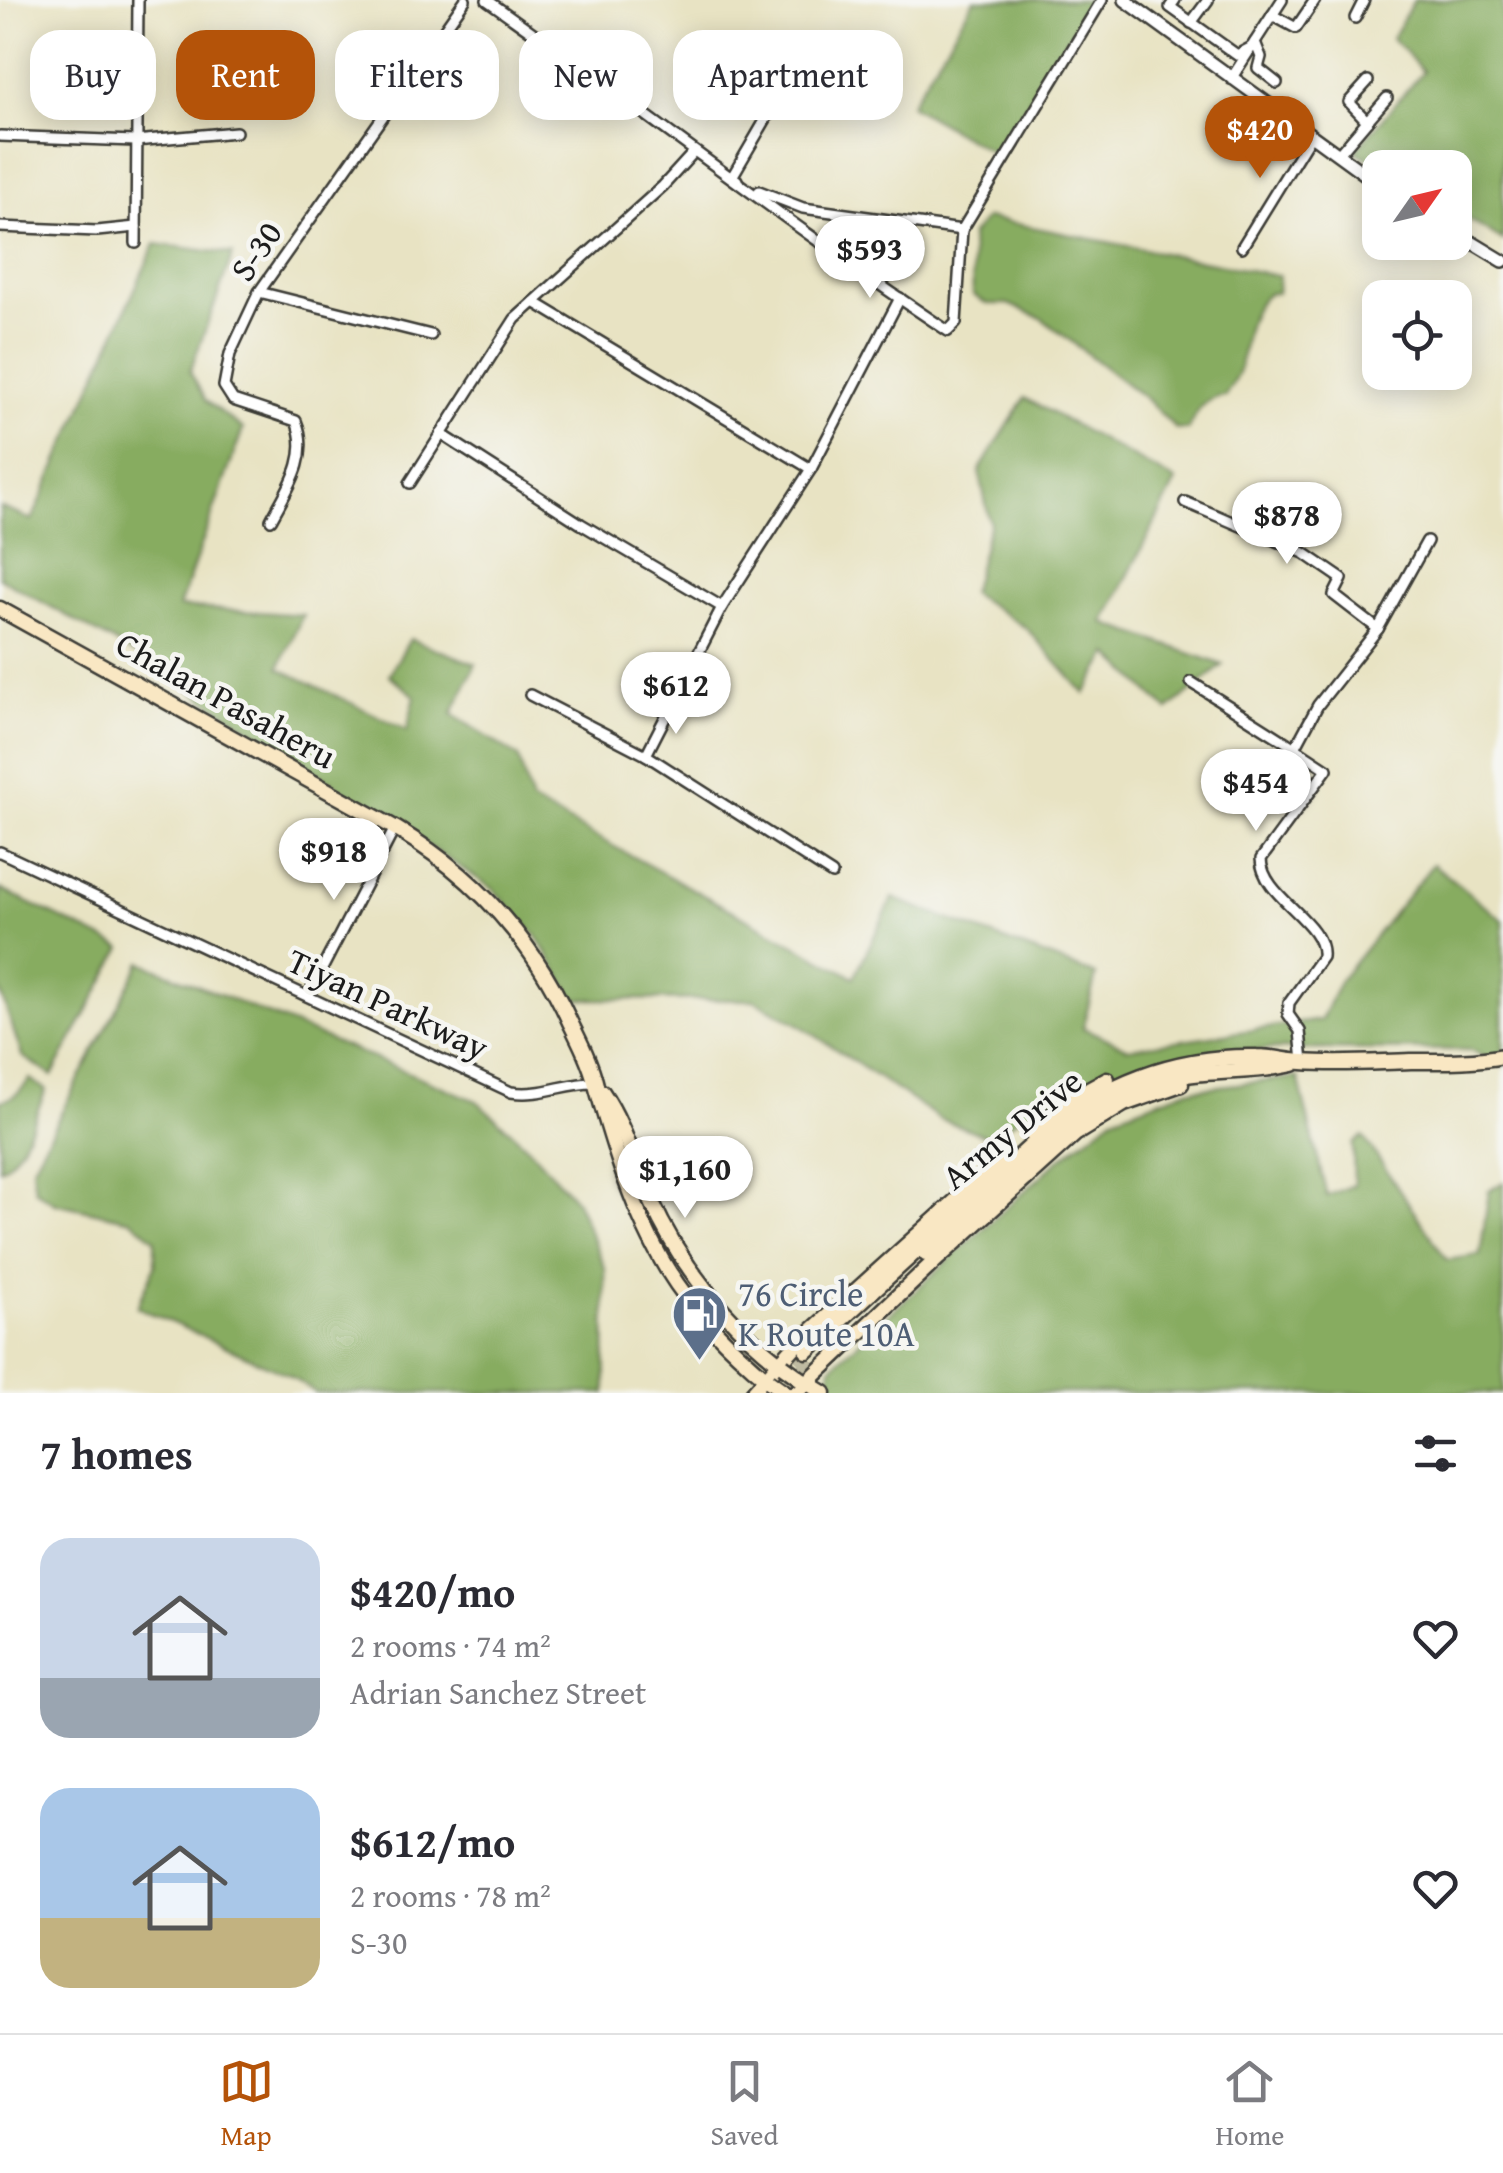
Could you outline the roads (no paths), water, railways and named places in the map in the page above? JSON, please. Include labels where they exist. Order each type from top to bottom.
[{"type":"main road","name":"Chalan Pasaheru","points":[[0,609],[395,828],[455,869],[508,921],[554,988],[596,1084],[614,1112],[658,1217],[681,1258],[723,1313],[801,1385],[824,1393]]},
{"type":"main road","points":[[753,1393],[915,1234],[1074,1097],[1131,1068],[1170,1058],[1213,1052],[1259,1063]]},
{"type":"main road","name":"Army Drive","points":[[810,1355],[1051,1140],[1088,1112],[1122,1094],[1157,1080],[1259,1063],[1503,1056]]},
{"type":"main road","points":[[801,1385],[1092,1122],[1158,1090],[1259,1063]]},
{"type":"main road","name":"Chalan Pasaheru","points":[[596,1084],[603,1116],[633,1200],[666,1268],[709,1326],[786,1393]]},
{"type":"street","points":[[136,243],[138,0]]},
{"type":"street","name":"S-30","points":[[271,520],[298,472],[303,438],[296,421],[233,400],[224,386],[230,354],[259,292],[465,0]]},
{"type":"street","points":[[487,0],[948,331],[956,323],[962,230],[1102,0]]},
{"type":"street","points":[[1125,0],[1362,171]]},
{"type":"street","points":[[1175,0],[1170,7],[1236,55],[1253,44]]},
{"type":"street","points":[[1191,22],[1208,0]]},
{"type":"street","points":[[1265,0],[1296,28],[1315,0]]},
{"type":"street","points":[[1355,18],[1364,0]]},
{"type":"street","points":[[1231,80],[1277,8]]},
{"type":"street","points":[[1253,44],[1261,56],[1258,68],[1277,83]]},
{"type":"street","points":[[1368,81],[1350,102],[1368,121]]},
{"type":"street","points":[[1339,154],[1388,98]]},
{"type":"street","points":[[732,178],[766,120]]},
{"type":"street","points":[[0,136],[135,141],[236,132]]},
{"type":"street","points":[[1242,247],[1312,135]]},
{"type":"street","points":[[410,483],[499,340],[534,302],[663,186],[694,152]]},
{"type":"street","points":[[732,178],[803,208],[962,230]]},
{"type":"street","points":[[0,227],[97,231],[136,227]]},
{"type":"street","points":[[1472,243],[1503,262]]},
{"type":"street","points":[[259,292],[431,335]]},
{"type":"street","points":[[646,754],[722,607],[811,469],[900,298]]},
{"type":"street","points":[[534,302],[811,469]]},
{"type":"street","points":[[441,434],[581,524],[722,607]]},
{"type":"street","points":[[1185,502],[1304,554],[1342,579],[1334,595],[1378,629]]},
{"type":"street","points":[[1296,748],[1318,705],[1378,629],[1426,541]]},
{"type":"street","points":[[1191,682],[1328,770],[1261,865],[1274,888],[1320,941],[1323,950],[1289,1003],[1288,1014],[1300,1031],[1303,1062]]},
{"type":"street","points":[[530,695],[646,754],[832,874]]},
{"type":"street","points":[[308,996],[395,828]]},
{"type":"street","name":"Tiyan Parkway","points":[[0,852],[511,1092],[534,1094],[574,1083],[596,1084]]},
{"type":"tunnel","points":[[769,1393],[807,1351]]},
{"type":"tunnel","points":[[788,1385],[814,1358]]},
{"type":"place","name":"76 Circle K Route 10A","points":[[699,1363]]}]
